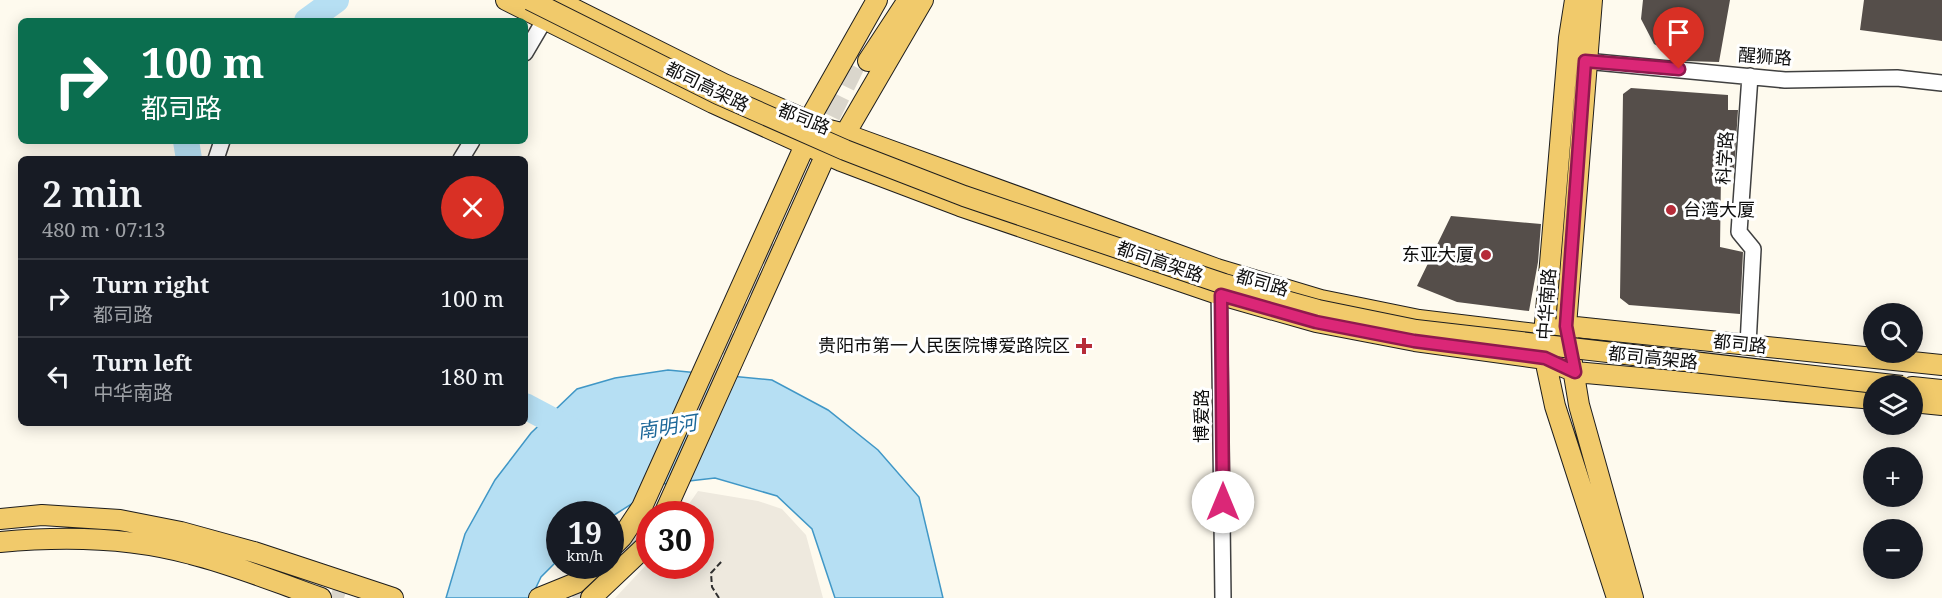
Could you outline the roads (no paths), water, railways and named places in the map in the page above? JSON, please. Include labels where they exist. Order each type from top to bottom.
[{"type":"main road","name":"都司路","points":[[507,0],[713,103],[826,154],[960,206],[1221,295],[1316,322],[1414,341],[1545,358],[1575,372],[1863,398]]},
{"type":"main road","name":"都司高架路","points":[[530,0],[718,94],[845,150],[964,196],[1224,284],[1318,310],[1416,330],[1863,382]]},
{"type":"main road","name":"都司路","points":[[556,0],[723,84],[808,122],[1217,269],[1320,300],[1408,318],[1544,335],[1566,326],[1942,365]]},
{"type":"main road","points":[[624,534],[642,507],[723,329],[805,145],[808,122],[877,0]]},
{"type":"main road","points":[[895,0],[863,58],[908,0]]},
{"type":"main road","points":[[670,501],[826,154],[845,134],[923,0]]},
{"type":"main road","name":"中华南路","points":[[1575,0],[1569,38],[1544,335],[1545,358],[1555,406],[1617,598]]},
{"type":"main road","name":"中华南路","points":[[1592,0],[1585,61],[1566,326],[1579,405],[1634,598]]},
{"type":"main road","points":[[1923,388],[1942,390]]},
{"type":"main road","points":[[1923,403],[1942,405]]},
{"type":"main road","points":[[0,519],[42,515],[120,520],[181,532],[254,552],[393,598]]},
{"type":"main road","points":[[0,543],[41,538],[116,541],[191,554],[321,598]]},
{"type":"main road","points":[[591,598],[636,555]]},
{"type":"main road","points":[[539,598],[576,583],[580,579]]},
{"type":"street","points":[[528,48],[545,19]]},
{"type":"street","name":"醒狮路","points":[[1585,61],[1785,80],[1897,78],[1942,83]]},
{"type":"street","name":"科学路","points":[[1748,345],[1753,249],[1739,232],[1750,76]]},
{"type":"street","name":"博爱路","points":[[1217,269],[1221,295],[1223,598]]},
{"type":"water","name":"南明河","points":[[668,370],[772,380],[828,410],[878,450],[919,497],[943,598],[835,598],[812,529],[777,496],[715,478],[663,484],[624,509],[624,501],[546,501],[546,572],[541,577],[531,598],[446,598],[465,534],[495,480],[531,433],[577,389],[615,378]]},
{"type":"waterway","points":[[311,18],[336,0]]},
{"type":"waterway","points":[[186,144],[188,156]]},
{"type":"waterway","points":[[528,408],[576,433]]},
{"type":"tunnel","points":[[815,145],[859,55]]},
{"type":"tunnel","points":[[698,415],[781,232]]},
{"type":"tunnel","points":[[573,598],[615,562],[636,539]]},
{"type":"tunnel","points":[[300,583],[344,598]]},
{"type":"place","name":"台湾大厦","points":[[1671,210]]},
{"type":"place","name":"东亚大厦","points":[[1486,255]]},
{"type":"place","name":"贵阳市第一人民医院博爱路院区","points":[[1084,346]]}]
